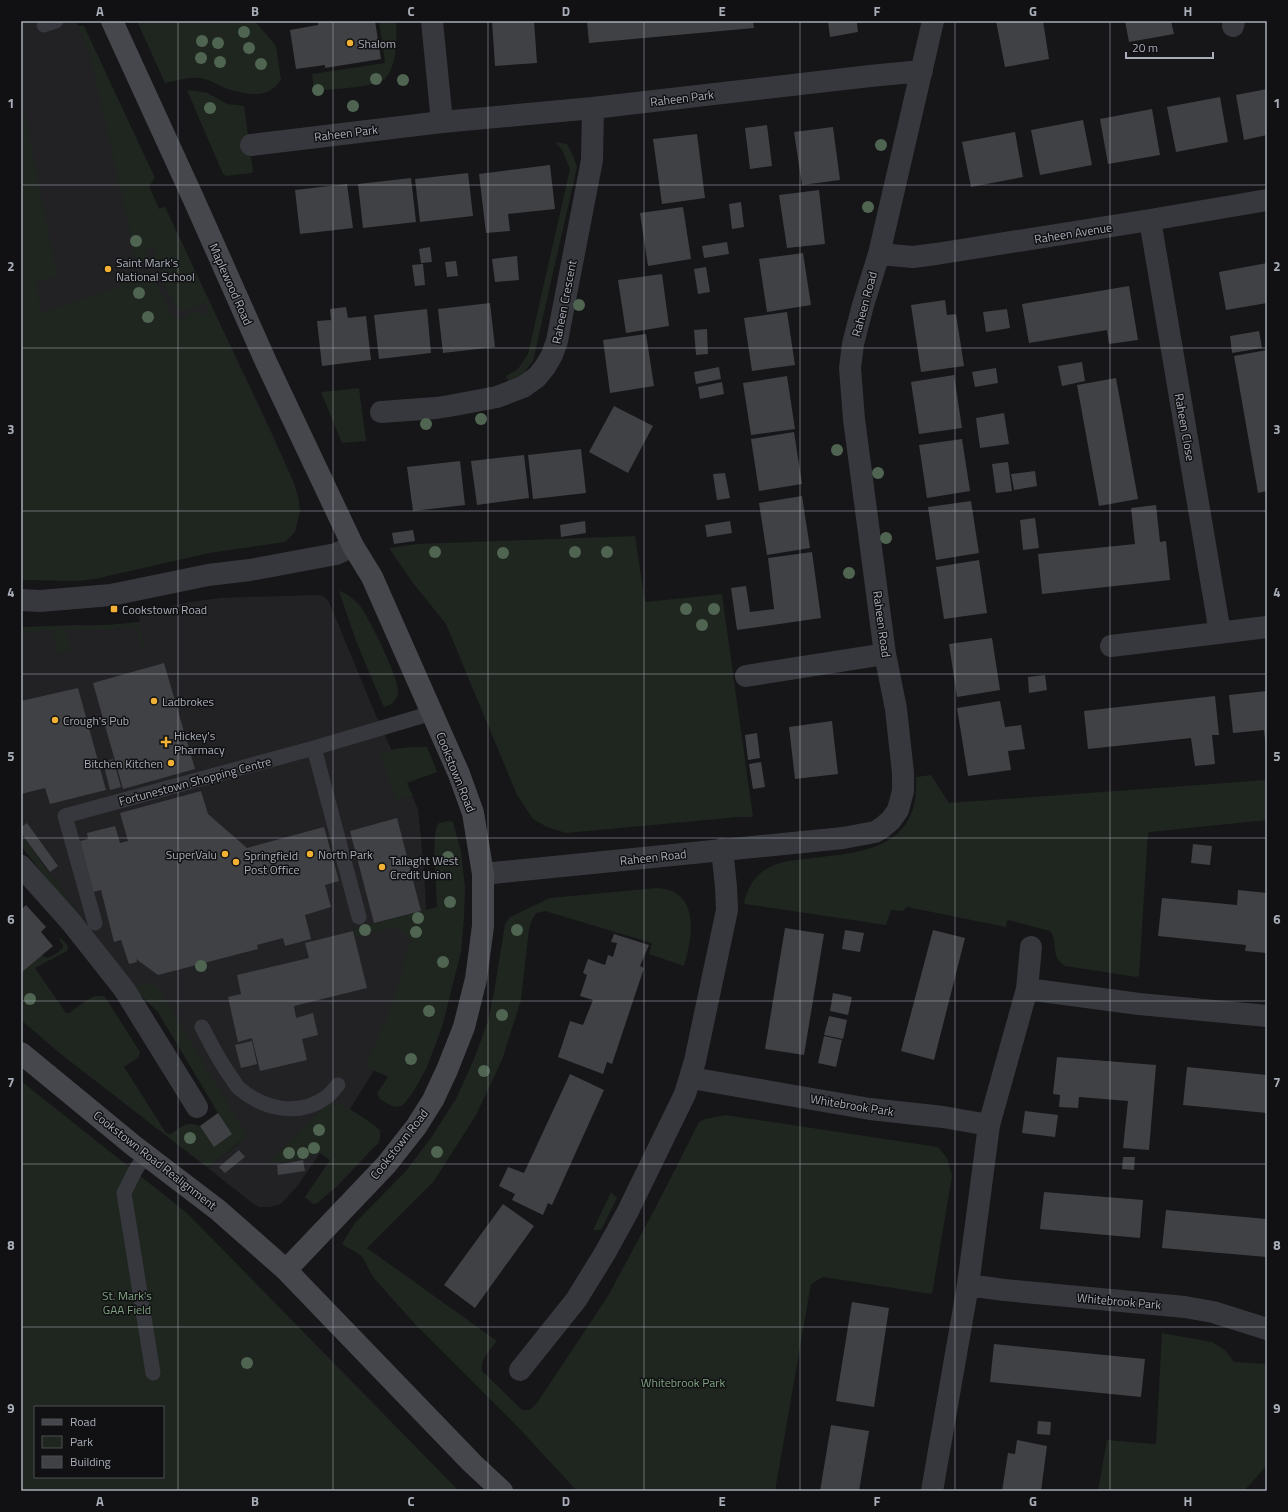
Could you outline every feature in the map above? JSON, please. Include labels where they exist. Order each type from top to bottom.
[{"type":"street","name":"Maplewood Road","points":[[112,21],[266,362],[353,546]]},
{"type":"street","points":[[432,21],[442,122]]},
{"type":"street","name":"Raheen Road","points":[[483,874],[843,838],[875,832],[891,820],[898,810],[903,791],[903,773],[896,709],[885,654],[854,419],[850,368],[853,344],[863,305],[879,254],[922,71],[932,21]]},
{"type":"street","name":"Raheen Park","points":[[251,145],[442,122],[593,108],[922,71]]},
{"type":"street","name":"Raheen Crescent","points":[[380,412],[436,408],[497,397],[523,387],[537,377],[545,367],[552,355],[557,341],[589,174],[593,150],[593,108]]},
{"type":"street","name":"Raheen Avenue","points":[[879,254],[913,257],[928,255],[1267,200]]},
{"type":"street","name":"Raheen Close","points":[[1150,220],[1220,633]]},
{"type":"street","points":[[21,600],[40,601],[111,595],[208,575],[250,570],[336,554],[353,546]]},
{"type":"street","name":"Cookstown Road","points":[[286,1270],[386,1165],[416,1127],[433,1100],[464,1027],[476,979],[483,926],[483,874],[474,813],[459,774],[372,577],[353,546]]},
{"type":"street","points":[[1111,646],[1267,627]]},
{"type":"street","points":[[746,676],[885,654]]},
{"type":"street","points":[[520,1370],[576,1300],[605,1253],[627,1213],[680,1105],[691,1078],[727,910],[722,849]]},
{"type":"street","points":[[21,866],[71,922],[124,990],[198,1107]]},
{"type":"street","points":[[932,1491],[968,1285],[989,1125],[1027,989],[1031,947]]},
{"type":"street","points":[[1027,989],[1139,1004],[1267,1016]]},
{"type":"street","name":"Cookstown Road Realignment","points":[[21,1053],[146,1155],[218,1210],[286,1270]]},
{"type":"street","name":"Whitebrook Park","points":[[691,1078],[870,1109],[943,1117],[989,1125]]},
{"type":"street","points":[[286,1270],[467,1457],[502,1491]]},
{"type":"street","name":"Whitebrook Park","points":[[968,1285],[1004,1290],[1185,1307],[1213,1312],[1267,1329]]},
{"type":"lane","name":"Fortunestown Shopping Centre","points":[[95,923],[65,816],[314,748],[432,713]]},
{"type":"lane","points":[[314,748],[358,917]]},
{"type":"lane","points":[[202,1027],[219,1061],[239,1089],[257,1101],[290,1110],[308,1106],[325,1098],[338,1085]]},
{"type":"lane","points":[[146,1155],[136,1169],[124,1193],[153,1373]]},
{"type":"shaded area","name":"Saint Mark's National School","points":[[21,21],[76,21],[159,209],[165,207],[270,429],[294,483],[300,511],[21,572]]},
{"type":"shaded area","points":[[321,595],[329,602],[375,713],[418,809],[426,909],[423,930],[392,1041],[350,1109],[380,1130],[379,1142],[337,1186],[317,1203],[313,1204],[305,1197],[331,1161],[320,1153],[299,1184],[281,1204],[270,1207],[259,1207],[208,1168],[239,1143],[158,1012],[132,987],[21,834],[21,627],[77,625],[110,626],[140,622],[139,613],[184,603],[220,598]]},
{"type":"green space","points":[[137,21],[255,21],[276,46],[281,80],[269,91],[257,94],[235,91],[199,78],[165,83]]},
{"type":"green space","points":[[379,21],[396,21],[394,58],[390,72],[386,78],[373,84],[352,88],[314,91],[312,74],[385,63]]},
{"type":"green space","name":"Saint Mark's National School","points":[[78,26],[84,26],[155,178],[149,186],[159,209],[165,207],[294,483],[300,511],[295,532],[285,542],[209,553],[95,579],[78,581],[21,580],[21,95],[57,276],[35,282],[42,313],[118,287],[126,276],[133,273],[144,278],[155,279],[172,318],[175,316],[184,319],[192,312],[208,314],[207,305],[204,303],[180,311],[175,305],[163,281],[161,262],[153,260],[157,248],[149,247],[143,262],[136,259],[90,54]]},
{"type":"green space","points":[[187,90],[208,93],[227,104],[244,106],[253,171],[252,173],[226,176],[223,174]]},
{"type":"green space","points":[[555,142],[567,144],[577,167],[533,361],[522,375],[509,382],[506,376],[518,369],[528,354],[570,169],[562,150]]},
{"type":"green space","points":[[359,388],[366,441],[342,443],[321,392]]},
{"type":"green space","points":[[635,536],[645,602],[722,594],[753,817],[566,833],[547,827],[533,819],[517,795],[446,624],[413,583],[389,548],[417,544]]},
{"type":"green space","points":[[339,591],[348,595],[361,607],[377,636],[389,663],[394,675],[398,692],[395,700],[387,706],[384,707],[383,705],[356,641]]},
{"type":"green space","points":[[139,622],[144,650],[141,651],[136,625],[110,629],[64,629],[72,648],[57,654],[53,630],[21,632],[21,627],[95,626]]},
{"type":"green space","points":[[427,747],[437,772],[407,783],[413,796],[396,800],[381,757],[391,750]]},
{"type":"green space","points":[[931,775],[949,803],[1267,780],[1267,820],[1148,833],[1139,975],[1137,977],[1065,966],[1057,958],[1053,935],[1050,931],[1008,920],[1006,927],[907,907],[903,911],[891,910],[886,925],[745,904],[744,902],[750,886],[756,877],[760,873],[775,865],[791,861],[852,853],[886,842],[899,832],[909,818],[915,800],[916,777]]},
{"type":"green space","points":[[449,821],[453,822],[461,852],[465,888],[461,952],[442,1027],[427,1067],[415,1089],[405,1103],[401,1106],[395,1107],[380,1099],[377,1093],[388,1077],[365,1066],[373,1051],[392,1004],[410,939],[395,926],[354,937],[353,929],[437,907],[434,849],[436,828],[439,823]]},
{"type":"green space","points":[[21,834],[132,987],[21,846]]},
{"type":"green space","name":"Whitebrook Park","points":[[657,888],[671,891],[681,897],[687,906],[690,916],[691,929],[690,941],[684,966],[649,954],[652,943],[545,911],[536,913],[529,929],[521,1000],[502,1060],[476,1115],[434,1181],[367,1248],[497,1341],[484,1359],[482,1371],[522,1410],[530,1410],[537,1403],[608,1296],[699,1122],[705,1119],[725,1115],[938,1147],[947,1158],[952,1176],[932,1294],[823,1277],[811,1284],[775,1491],[577,1491],[516,1425],[414,1323],[373,1277],[362,1256],[342,1244],[354,1224],[405,1172],[431,1138],[457,1097],[474,1059],[488,1021],[505,924],[510,917],[550,898]]},
{"type":"green space","points":[[61,938],[68,946],[67,951],[35,968],[66,1013],[69,1013],[86,1000],[96,996],[105,997],[140,1052],[138,1058],[124,1067],[166,1133],[171,1134],[188,1124],[200,1126],[218,1113],[158,1012],[132,987],[152,983],[158,987],[245,1133],[242,1140],[208,1168],[62,1055],[21,1020],[21,973],[42,955],[45,957],[50,957],[63,948],[63,945],[59,939]]},
{"type":"green space","name":"St. Mark's GAA Field","points":[[21,1081],[187,1213],[459,1491],[21,1491]]},
{"type":"green space","points":[[330,1103],[338,1103],[343,1105],[373,1124],[380,1131],[380,1139],[379,1142],[337,1186],[317,1203],[313,1204],[305,1197],[330,1160],[320,1153],[292,1161],[267,1164]]},
{"type":"green space","points":[[611,1192],[617,1198],[601,1230],[593,1230]]},
{"type":"green space","points":[[1162,1333],[1212,1342],[1225,1350],[1234,1362],[1267,1364],[1267,1465],[1244,1491],[1098,1491],[1107,1440],[1156,1443]]},
{"type":"building","name":"Shalom","points":[[318,21],[375,21],[381,59],[325,68],[325,65],[296,69],[290,30],[318,25]]},
{"type":"building","points":[[492,21],[534,21],[537,63],[495,66]]},
{"type":"building","points":[[587,21],[753,21],[754,28],[589,43]]},
{"type":"building","points":[[828,21],[866,22],[857,23],[858,32],[830,37]]},
{"type":"building","points":[[996,21],[1043,21],[1049,59],[1005,67]]},
{"type":"building","points":[[1125,21],[1171,21],[1174,34],[1129,42]]},
{"type":"building","points":[[1267,89],[1267,135],[1244,140],[1236,95]]},
{"type":"building","points":[[1220,97],[1228,142],[1176,152],[1167,107]]},
{"type":"building","points":[[1152,109],[1160,155],[1108,164],[1100,119]]},
{"type":"building","points":[[1083,120],[1092,165],[1040,175],[1031,130]]},
{"type":"building","points":[[767,125],[772,166],[750,169],[745,128]]},
{"type":"building","points":[[833,127],[840,180],[802,185],[794,132]]},
{"type":"building","points":[[1015,132],[1023,177],[971,187],[962,142]]},
{"type":"building","points":[[697,134],[705,198],[662,204],[653,139]]},
{"type":"building","points":[[550,165],[555,209],[508,214],[510,231],[486,233],[479,174]]},
{"type":"building","points":[[468,173],[473,216],[420,222],[415,179]]},
{"type":"building","points":[[411,178],[416,222],[363,228],[358,184]]},
{"type":"building","points":[[347,184],[353,228],[300,234],[295,190]]},
{"type":"building","points":[[819,190],[825,244],[787,248],[779,195]]},
{"type":"building","points":[[741,202],[744,227],[732,229],[729,204]]},
{"type":"building","points":[[683,207],[691,259],[648,266],[640,213]]},
{"type":"building","points":[[727,242],[729,254],[704,258],[702,246]]},
{"type":"building","points":[[430,247],[432,262],[421,263],[419,249]]},
{"type":"building","points":[[803,253],[811,305],[767,312],[759,259]]},
{"type":"building","points":[[517,256],[519,280],[495,282],[492,259]]},
{"type":"building","points":[[456,261],[458,276],[447,277],[445,262]]},
{"type":"building","points":[[1267,263],[1267,303],[1226,310],[1219,272]]},
{"type":"building","points":[[423,264],[425,285],[415,286],[412,265]]},
{"type":"building","points":[[706,267],[710,292],[698,294],[694,269]]},
{"type":"building","points":[[662,274],[669,326],[626,333],[618,280]]},
{"type":"building","points":[[1129,286],[1138,340],[1109,344],[1107,330],[1029,343],[1022,304]]},
{"type":"building","points":[[945,300],[947,315],[956,314],[964,366],[921,372],[911,305]]},
{"type":"building","points":[[490,303],[495,347],[443,353],[438,309]]},
{"type":"building","points":[[346,307],[348,318],[366,316],[371,360],[322,366],[317,321],[331,320],[330,309]]},
{"type":"building","points":[[427,309],[431,353],[379,359],[374,315]]},
{"type":"building","points":[[1007,309],[1010,328],[986,332],[983,312]]},
{"type":"building","points":[[787,312],[795,365],[752,371],[744,318]]},
{"type":"building","points":[[707,329],[708,354],[696,355],[694,330]]},
{"type":"building","points":[[1259,331],[1262,348],[1232,353],[1230,336]]},
{"type":"building","points":[[646,334],[654,386],[610,393],[603,340]]},
{"type":"building","points":[[1267,350],[1267,491],[1258,493],[1234,356]]},
{"type":"building","points":[[1082,362],[1085,381],[1062,386],[1058,366]]},
{"type":"building","points":[[719,367],[721,379],[696,384],[694,372]]},
{"type":"building","points":[[996,368],[998,383],[975,387],[972,372]]},
{"type":"building","points":[[954,375],[962,428],[919,434],[911,382]]},
{"type":"building","points":[[787,376],[795,429],[751,435],[743,383]]},
{"type":"building","points":[[1116,378],[1138,499],[1099,506],[1077,385]]},
{"type":"building","points":[[722,382],[724,394],[700,399],[698,387]]},
{"type":"building","points":[[614,406],[653,426],[628,473],[589,452]]},
{"type":"building","points":[[1004,413],[1009,444],[980,448],[976,418]]},
{"type":"building","points":[[794,432],[802,484],[759,491],[751,439]]},
{"type":"building","points":[[962,439],[970,491],[927,498],[919,445]]},
{"type":"building","points":[[581,449],[586,493],[533,499],[528,455]]},
{"type":"building","points":[[524,455],[529,498],[477,505],[471,461]]},
{"type":"building","points":[[460,461],[465,505],[413,511],[407,467]]},
{"type":"building","points":[[1008,462],[1012,491],[996,493],[992,464]]},
{"type":"building","points":[[1035,471],[1037,486],[1014,490],[1011,474]]},
{"type":"building","points":[[725,473],[730,498],[717,500],[713,474]]},
{"type":"building","points":[[802,496],[810,548],[767,555],[759,503]]},
{"type":"building","points":[[971,501],[979,553],[936,560],[928,507]]},
{"type":"building","points":[[1156,505],[1160,542],[1166,541],[1170,580],[1042,594],[1038,554],[1135,544],[1131,508]]},
{"type":"building","points":[[1035,518],[1039,548],[1023,550],[1020,520]]},
{"type":"building","points":[[585,521],[586,533],[561,537],[560,525]]},
{"type":"building","points":[[730,521],[732,533],[707,537],[705,525]]},
{"type":"building","points":[[413,530],[415,541],[394,544],[392,533]]},
{"type":"building","points":[[812,552],[821,618],[737,630],[731,588],[746,586],[750,612],[774,609],[768,558]]},
{"type":"building","points":[[979,560],[987,613],[944,619],[936,567]]},
{"type":"building","points":[[992,638],[1000,690],[957,697],[949,644]]},
{"type":"building","points":[[164,663],[195,769],[123,789],[93,683]]},
{"type":"building","points":[[1045,675],[1047,690],[1029,693],[1028,677]]},
{"type":"building","points":[[78,688],[106,790],[50,804],[45,788],[21,794],[21,701]]},
{"type":"building","points":[[1267,691],[1266,748],[1264,730],[1233,733],[1229,695]]},
{"type":"building","points":[[1215,696],[1219,735],[1212,735],[1215,764],[1195,766],[1191,738],[1088,749],[1084,711]]},
{"type":"building","points":[[1000,701],[1005,727],[1021,725],[1025,749],[1008,751],[1011,770],[968,776],[957,708]]},
{"type":"building","points":[[832,721],[838,774],[795,779],[789,727]]},
{"type":"building","points":[[757,733],[760,758],[748,760],[745,735]]},
{"type":"building","points":[[113,759],[121,787],[110,790],[103,762]]},
{"type":"building","points":[[761,762],[765,787],[753,789],[749,764]]},
{"type":"building","points":[[201,791],[208,814],[247,848],[324,827],[339,881],[325,885],[331,907],[305,915],[311,939],[285,946],[283,938],[257,945],[258,949],[158,975],[136,959],[137,962],[129,964],[121,940],[114,942],[101,890],[93,892],[80,841],[88,839],[87,833],[115,826],[120,843],[128,841],[120,813]]},
{"type":"building","points":[[397,818],[421,911],[374,923],[350,831]]},
{"type":"building","points":[[27,823],[58,866],[50,872],[21,833],[21,827]]},
{"type":"building","points":[[1193,844],[1212,846],[1210,865],[1191,863]]},
{"type":"building","points":[[1238,890],[1267,893],[1267,953],[1245,951],[1246,945],[1158,936],[1162,898],[1237,905]]},
{"type":"building","points":[[26,905],[46,927],[41,932],[53,946],[21,973],[21,907],[22,909]]},
{"type":"building","points":[[785,928],[824,934],[804,1055],[765,1049]]},
{"type":"building","points":[[845,930],[864,933],[860,952],[842,949]]},
{"type":"building","points":[[933,930],[965,938],[934,1060],[901,1051]]},
{"type":"building","points":[[353,931],[367,988],[294,1006],[296,1018],[313,1013],[318,1035],[302,1039],[307,1060],[260,1071],[252,1038],[238,1042],[228,997],[241,994],[237,975],[309,958],[305,943]]},
{"type":"building","points":[[614,934],[649,945],[640,966],[644,968],[612,1064],[607,1062],[603,1074],[558,1057],[570,1021],[583,1025],[593,1000],[580,996],[587,975],[583,973],[588,959],[605,965],[608,955],[613,957],[617,943],[611,942]]},
{"type":"building","points":[[833,993],[852,997],[848,1015],[830,1011]]},
{"type":"building","points":[[829,1016],[847,1020],[843,1039],[824,1035]]},
{"type":"building","points":[[824,1036],[842,1040],[836,1067],[818,1063]]},
{"type":"building","points":[[252,1041],[257,1064],[241,1068],[235,1045]]},
{"type":"building","points":[[1057,1057],[1156,1065],[1149,1150],[1123,1148],[1128,1101],[1079,1097],[1078,1108],[1059,1107],[1060,1095],[1053,1094]]},
{"type":"building","points":[[1187,1067],[1267,1075],[1267,1113],[1183,1105]]},
{"type":"building","points":[[570,1074],[604,1090],[552,1205],[548,1203],[543,1215],[512,1200],[515,1194],[499,1186],[508,1167],[524,1173]]},
{"type":"building","points":[[1025,1111],[1058,1115],[1055,1137],[1022,1133]]},
{"type":"building","points":[[218,1113],[232,1134],[214,1147],[200,1126]]},
{"type":"building","points":[[239,1150],[245,1157],[225,1173],[219,1167]]},
{"type":"building","points":[[1123,1157],[1135,1157],[1134,1170],[1122,1169]]},
{"type":"building","points":[[303,1160],[305,1171],[278,1175],[277,1165]]},
{"type":"building","points":[[1044,1192],[1143,1200],[1140,1238],[1040,1229]]},
{"type":"building","points":[[503,1204],[534,1226],[475,1308],[444,1285]]},
{"type":"building","points":[[1166,1210],[1267,1219],[1267,1257],[1162,1248]]},
{"type":"building","points":[[852,1302],[889,1308],[874,1407],[836,1401]]},
{"type":"building","points":[[994,1344],[1145,1359],[1141,1397],[990,1382]]},
{"type":"building","points":[[1038,1421],[1051,1422],[1050,1435],[1037,1434]]},
{"type":"building","points":[[831,1425],[869,1431],[859,1491],[820,1491]]},
{"type":"building","points":[[1017,1440],[1047,1446],[1041,1491],[1002,1491],[1008,1453],[1015,1454]]},
{"type":"place","name":"Shalom","points":[[350,43]]},
{"type":"place","name":"Saint Mark's National School","points":[[108,269]]},
{"type":"place","name":"Cookstown Road","points":[[114,609]]},
{"type":"place","name":"Ladbrokes","points":[[154,701]]},
{"type":"place","name":"Crough's Pub","points":[[55,720]]},
{"type":"place","name":"Hickey's Pharmacy","points":[[166,742]]},
{"type":"place","name":"Bitchen Kitchen","points":[[171,763]]},
{"type":"place","name":"SuperValu","points":[[225,854]]},
{"type":"place","name":"North Park","points":[[310,854]]},
{"type":"place","name":"Springfield Post Office","points":[[236,862]]},
{"type":"place","name":"Tallaght West Credit Union","points":[[382,867]]}]
